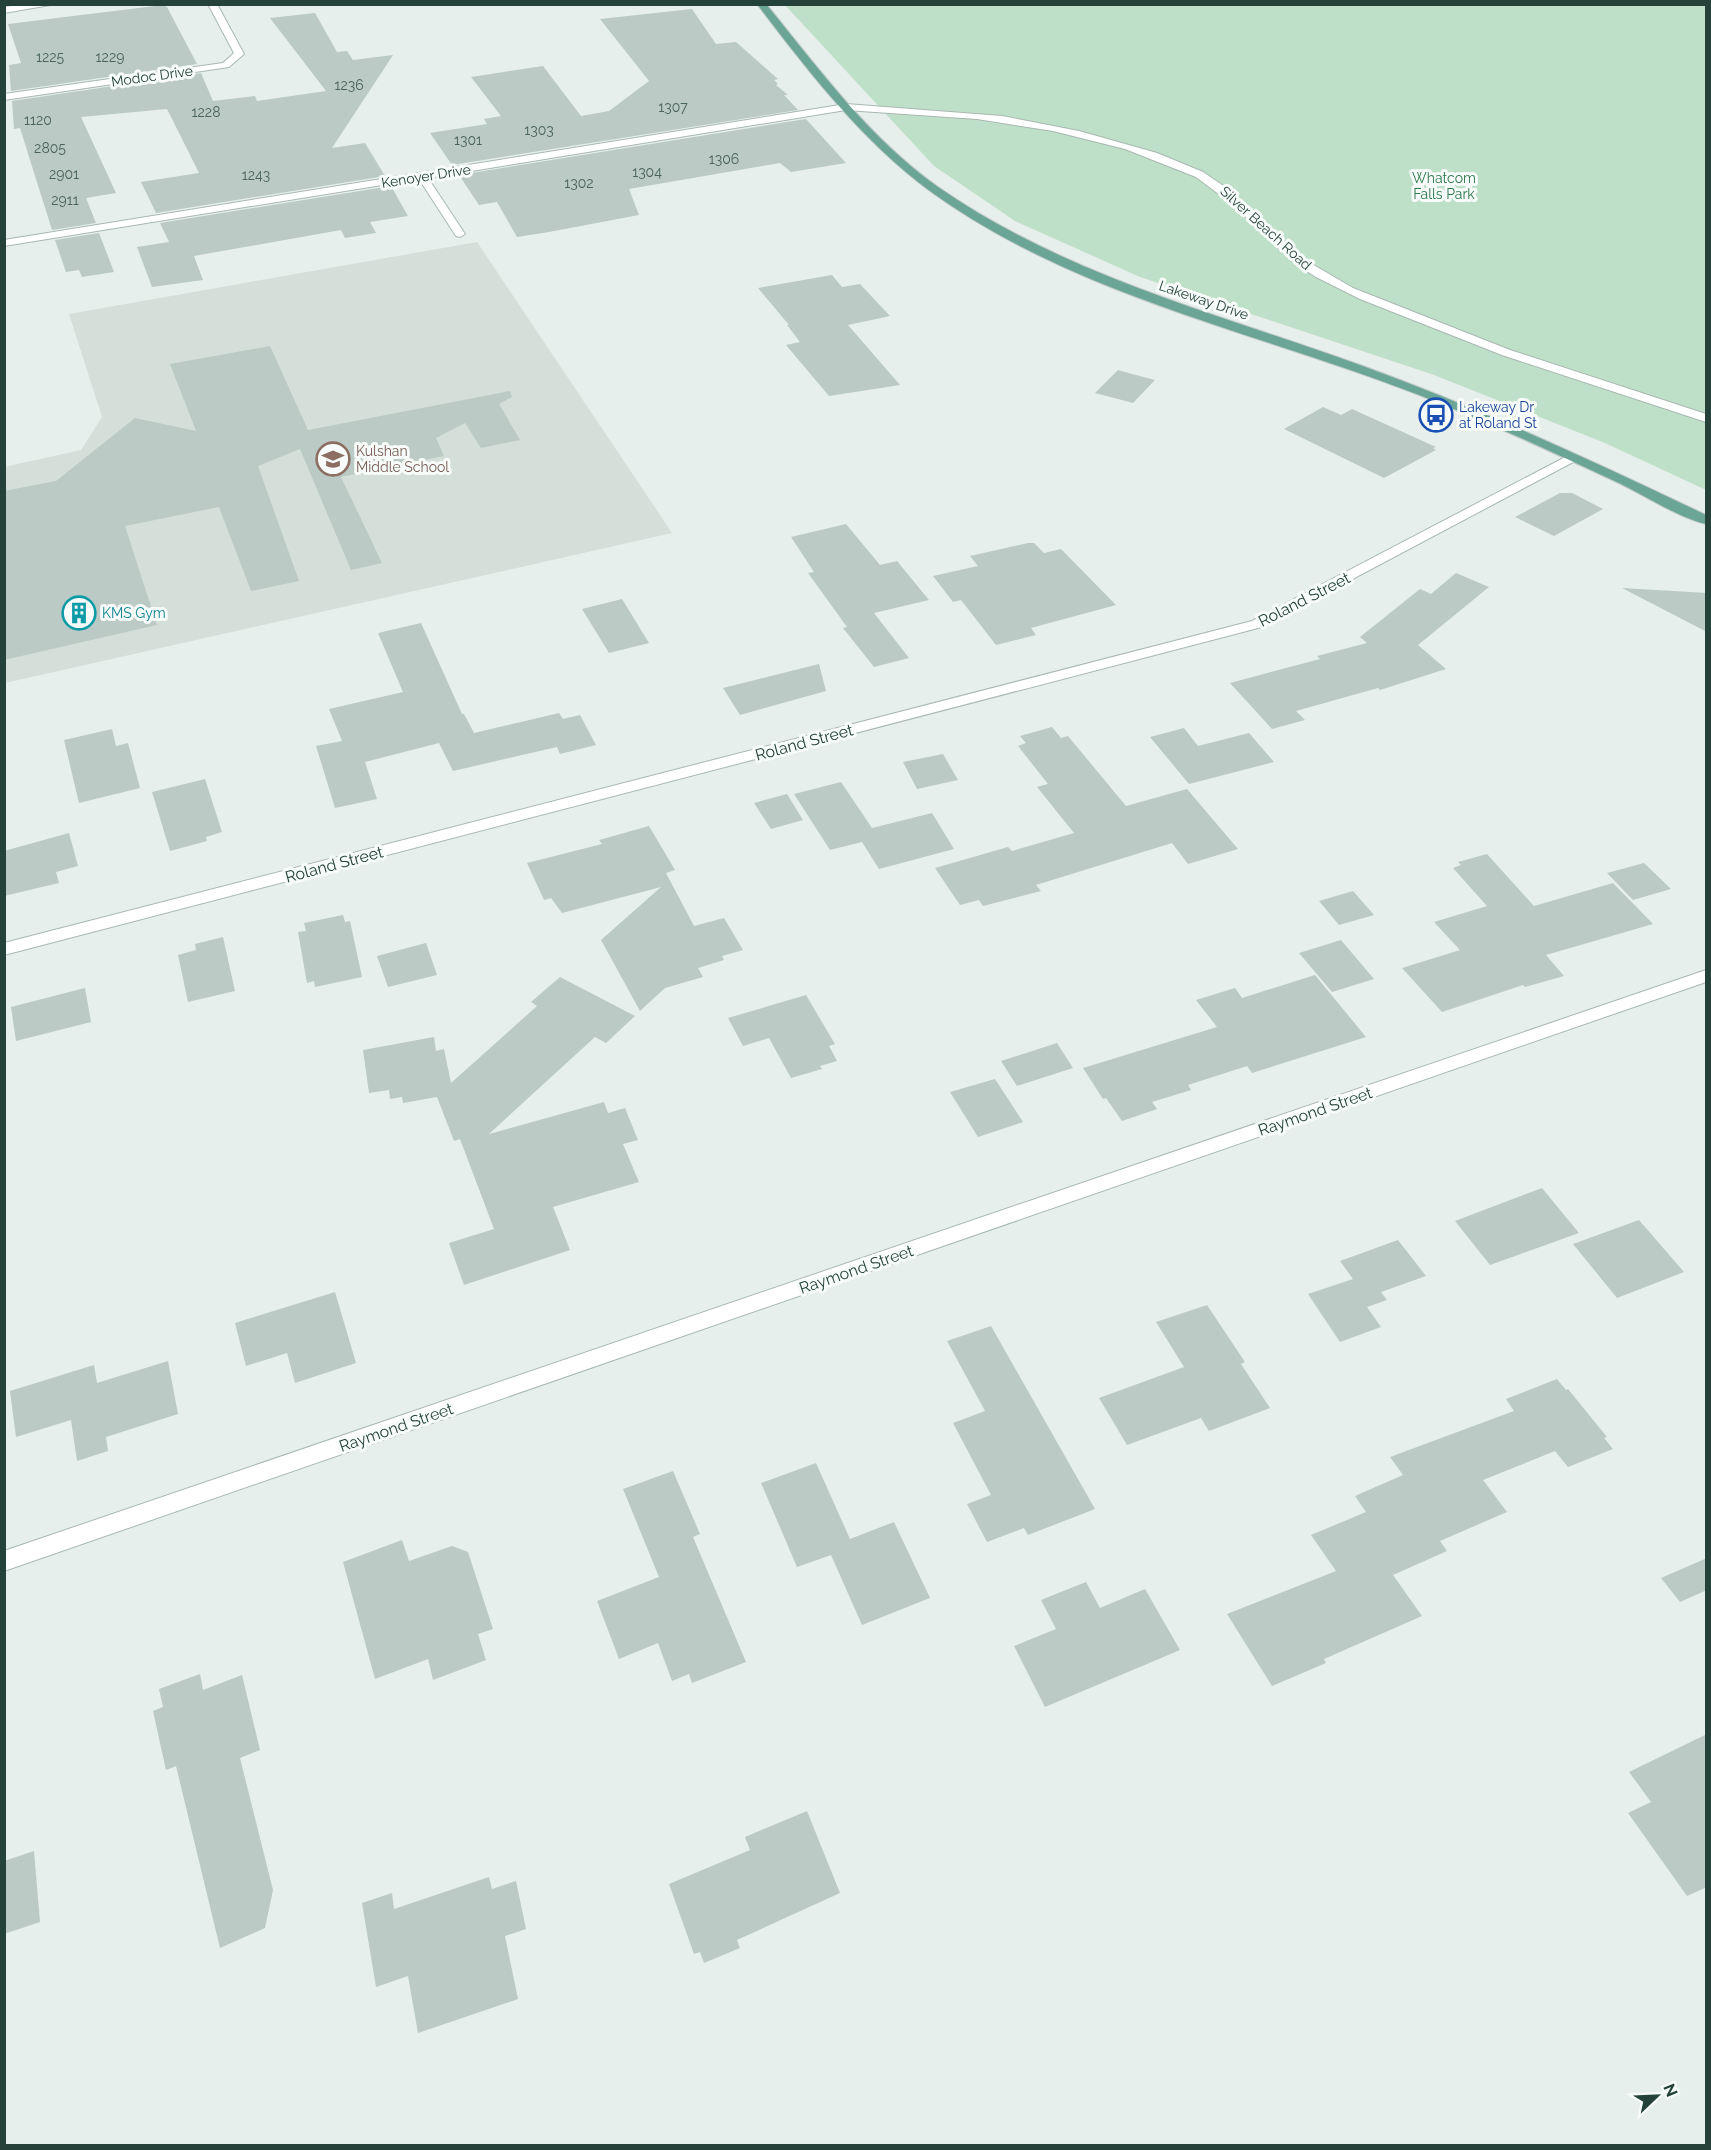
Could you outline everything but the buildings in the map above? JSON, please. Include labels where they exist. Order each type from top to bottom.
[{"type":"main road","name":"Lakeway Drive","points":[[761,4],[846,107],[910,171],[1003,234],[1043,255],[1129,290],[1405,385],[1573,457],[1707,520]]},
{"type":"street","points":[[4,10],[52,4]]},
{"type":"street","name":"Modoc Drive","points":[[4,97],[226,65],[239,54],[212,4]]},
{"type":"street","name":"Kenoyer Drive","points":[[4,243],[846,107]]},
{"type":"street","name":"Silver Beach Road","points":[[846,107],[890,112],[975,116],[1017,122],[1099,140],[1179,164],[1221,187],[1282,246],[1318,274],[1335,283],[1405,314],[1557,372],[1707,418]]},
{"type":"street","points":[[423,177],[460,234]]},
{"type":"street","name":"Roland Street","points":[[4,950],[1257,624],[1573,457]]},
{"type":"street","name":"Raymond Street","points":[[4,1561],[1707,976]]},
{"type":"shaded area","name":"Kulshan Middle School","points":[[477,242],[672,533],[5,683],[4,467],[81,450],[102,417],[69,314]]},
{"type":"green space","name":"Whatcom Falls Park","points":[[785,5],[1706,5],[1706,490],[1605,443],[1434,375],[1140,277],[1015,221],[934,166]]},
{"type":"place","name":"Lakeway Dr at Roland St","points":[[1436,415]]},
{"type":"place","name":"Kulshan Middle School","points":[[333,459]]},
{"type":"place","name":"KMS Gym","points":[[79,613]]}]
